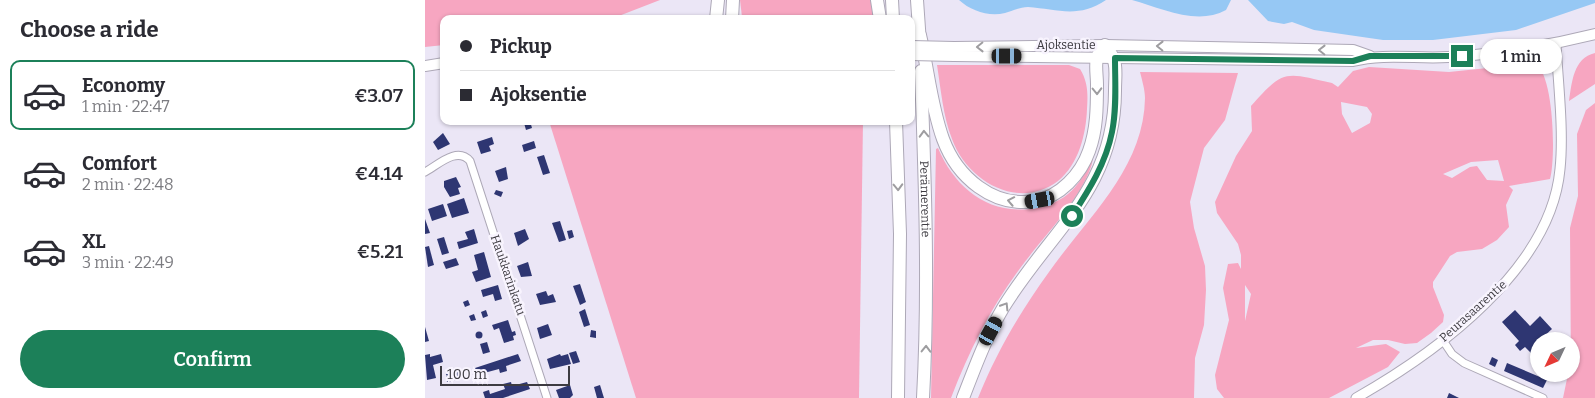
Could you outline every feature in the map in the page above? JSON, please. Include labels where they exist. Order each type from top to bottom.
[{"type":"highway","points":[[716,15],[718,0]]},
{"type":"highway","points":[[732,15],[733,0]]},
{"type":"highway","points":[[877,0],[879,15]]},
{"type":"highway","points":[[892,0],[893,15]]},
{"type":"highway","name":"Perämerentie","points":[[917,0],[926,194],[926,353],[923,398]]},
{"type":"highway","points":[[920,35],[938,124],[950,154],[969,179],[981,189],[993,197],[1019,203],[1040,200],[1060,190],[1076,174],[1088,153],[1095,127],[1097,57],[1105,45],[1115,58],[1115,104],[1112,132],[1101,165],[1072,216],[1004,307],[984,343],[963,398]]},
{"type":"highway","name":"Perämerentie","points":[[896,125],[900,234],[898,398]]},
{"type":"main road","name":"Ajoksentie","points":[[915,47],[954,52],[1115,58],[1353,61],[1370,56],[1446,57],[1494,54],[1556,44],[1595,34]]},
{"type":"main road","name":"Ajoksentie","points":[[915,55],[1105,45],[1353,50],[1370,56]]},
{"type":"main road","points":[[425,66],[440,64]]},
{"type":"street","name":"Peurasaarentie","points":[[1356,398],[1410,364],[1442,339],[1501,287],[1530,251],[1548,217],[1561,168],[1556,44]]},
{"type":"street","name":"Haukkarinkatu","points":[[425,172],[454,156],[463,155],[471,164],[547,398]]},
{"type":"street","points":[[1442,339],[1452,354],[1464,363],[1543,398]]},
{"type":"shaded area","points":[[425,0],[660,0],[621,15],[440,15],[440,45],[425,47]]},
{"type":"shaded area","points":[[740,0],[871,0],[873,15],[742,15]]},
{"type":"shaded area","points":[[1595,53],[1595,84],[1569,101],[1573,79],[1578,66],[1582,60]]},
{"type":"shaded area","points":[[1535,63],[1541,70],[1550,99],[1553,154],[1550,179],[1509,186],[1513,190],[1506,205],[1509,227],[1497,240],[1482,249],[1457,252],[1450,256],[1433,282],[1433,287],[1444,315],[1443,322],[1431,333],[1417,343],[1405,344],[1388,340],[1373,340],[1356,348],[1386,344],[1400,352],[1388,367],[1329,398],[1224,398],[1217,389],[1215,375],[1229,320],[1223,288],[1228,264],[1238,263],[1241,269],[1241,255],[1238,244],[1217,213],[1215,202],[1236,156],[1252,131],[1251,106],[1271,85],[1286,76],[1304,77],[1332,83],[1338,87],[1353,71],[1369,67],[1449,72]],"holes":[[[1341,102],[1367,107],[1372,114],[1370,123],[1352,133],[1342,114]],[[1498,160],[1504,181],[1487,180],[1477,166],[1470,167],[1452,178],[1443,174],[1471,162]],[[1245,285],[1251,294],[1245,321]]]},
{"type":"shaded area","points":[[937,65],[1069,65],[1080,69],[1085,79],[1087,93],[1085,128],[1080,148],[1065,174],[1058,181],[1043,190],[1027,193],[1011,192],[996,187],[982,179],[969,168],[959,154],[949,130],[944,112]]},
{"type":"shaded area","points":[[1140,72],[1238,73],[1225,120],[1204,148],[1190,202],[1194,228],[1205,266],[1206,290],[1204,325],[1195,358],[1194,398],[978,398],[1009,333],[1028,302],[1111,192],[1135,148],[1142,124],[1145,98]]},
{"type":"shaded area","points":[[1595,103],[1595,398],[1563,398],[1566,382],[1580,382],[1580,332],[1571,332],[1570,228],[1578,196],[1577,134],[1586,110]]},
{"type":"shaded area","points":[[550,125],[863,125],[859,398],[636,398]]},
{"type":"shaded area","points":[[938,148],[953,174],[973,195],[999,207],[1014,209],[1040,207],[1064,197],[1079,182],[1093,159],[1089,172],[1073,200],[1010,282],[990,314],[965,363],[951,398],[931,398],[936,149]]},
{"type":"water","points":[[959,0],[1106,0],[1096,6],[1077,11],[1058,11],[1028,7],[1005,13],[987,14],[975,10]]},
{"type":"water","points":[[1132,0],[1231,0],[1226,10],[1215,14],[1191,16]]},
{"type":"water","points":[[1248,0],[1595,0],[1595,3],[1516,30],[1433,40],[1383,40],[1314,30],[1292,22],[1284,24],[1268,21]]},
{"type":"building","points":[[525,125],[531,125],[532,128],[526,130]]},
{"type":"building","points":[[443,133],[450,144],[438,150],[433,142]]},
{"type":"building","points":[[492,137],[494,144],[489,146],[491,151],[481,154],[477,142]]},
{"type":"building","points":[[534,141],[536,148],[524,152],[522,145]]},
{"type":"building","points":[[544,155],[550,173],[543,175],[537,157]]},
{"type":"building","points":[[506,167],[508,179],[499,182],[495,171]]},
{"type":"building","points":[[456,177],[461,187],[458,188],[460,194],[450,197],[444,187],[444,181]]},
{"type":"building","points":[[496,190],[503,192],[501,197],[494,194]]},
{"type":"building","points":[[464,198],[469,213],[452,218],[447,204]]},
{"type":"building","points":[[443,204],[447,216],[432,221],[428,209]]},
{"type":"building","points":[[425,219],[430,233],[425,234]]},
{"type":"building","points":[[560,221],[566,240],[559,242],[552,223]]},
{"type":"building","points":[[474,229],[478,243],[459,249],[457,242],[468,239],[465,232]]},
{"type":"building","points":[[525,229],[529,239],[518,246],[514,233]]},
{"type":"building","points":[[572,230],[574,237],[569,239],[567,231]]},
{"type":"building","points":[[444,237],[449,253],[442,255],[437,239]]},
{"type":"building","points":[[429,246],[434,265],[428,267],[425,247]]},
{"type":"building","points":[[484,252],[491,277],[476,282],[472,272],[478,270],[474,255]]},
{"type":"building","points":[[456,258],[459,265],[446,269],[443,262]]},
{"type":"building","points":[[528,262],[532,276],[521,277],[517,266]]},
{"type":"building","points":[[580,284],[586,302],[580,305],[573,286]]},
{"type":"building","points":[[498,285],[502,299],[495,301],[493,294],[483,297],[481,290]]},
{"type":"building","points":[[546,291],[548,296],[553,294],[556,302],[540,305],[536,294]]},
{"type":"building","points":[[468,300],[470,305],[465,307],[463,302]]},
{"type":"building","points":[[585,309],[590,325],[584,327],[579,312]]},
{"type":"building","points":[[486,310],[488,316],[483,318],[481,312]]},
{"type":"building","points":[[1515,310],[1530,326],[1540,316],[1552,329],[1549,332],[1530,332],[1530,352],[1525,347],[1520,351],[1515,345],[1519,341],[1502,322]]},
{"type":"building","points":[[474,314],[476,320],[471,321],[469,316]]},
{"type":"building","points":[[508,320],[512,332],[515,331],[516,335],[513,336],[514,340],[504,343],[499,328],[494,330],[492,325]]},
{"type":"building","points":[[548,324],[552,335],[540,339],[537,328]]},
{"type":"building","points":[[425,327],[429,341],[425,342]]},
{"type":"building","points":[[591,330],[596,331],[596,338],[590,337]]},
{"type":"building","points":[[479,332],[482,335],[479,338],[476,335]]},
{"type":"building","points":[[487,342],[490,352],[483,354],[480,344]]},
{"type":"building","points":[[576,351],[580,362],[573,364],[569,353]]},
{"type":"building","points":[[430,354],[430,357],[441,354],[443,362],[433,365],[436,378],[427,380],[425,355]]},
{"type":"building","points":[[518,354],[521,361],[506,366],[507,371],[500,373],[499,369],[484,373],[485,378],[479,380],[475,368]]},
{"type":"building","points":[[560,354],[561,356],[568,354],[571,364],[550,369],[547,359]]},
{"type":"building","points":[[1492,357],[1498,360],[1495,367],[1489,364]]},
{"type":"building","points":[[1507,363],[1530,373],[1530,382],[1546,382],[1543,388],[1504,371]]},
{"type":"building","points":[[459,371],[460,379],[447,382],[446,374]]},
{"type":"building","points":[[511,382],[512,386],[527,382],[530,389],[503,398],[485,398],[483,392],[489,390],[490,394],[505,389],[503,384]]},
{"type":"building","points":[[570,385],[573,395],[570,398],[559,398],[556,390]]},
{"type":"building","points":[[600,385],[604,398],[597,398],[594,387]]},
{"type":"building","points":[[1449,393],[1459,398],[1447,398]]},
{"type":"route","points":[[1072,216],[1101,165],[1112,132],[1115,104],[1115,58],[1353,61],[1370,56],[1402,58],[1462,56]]}]
